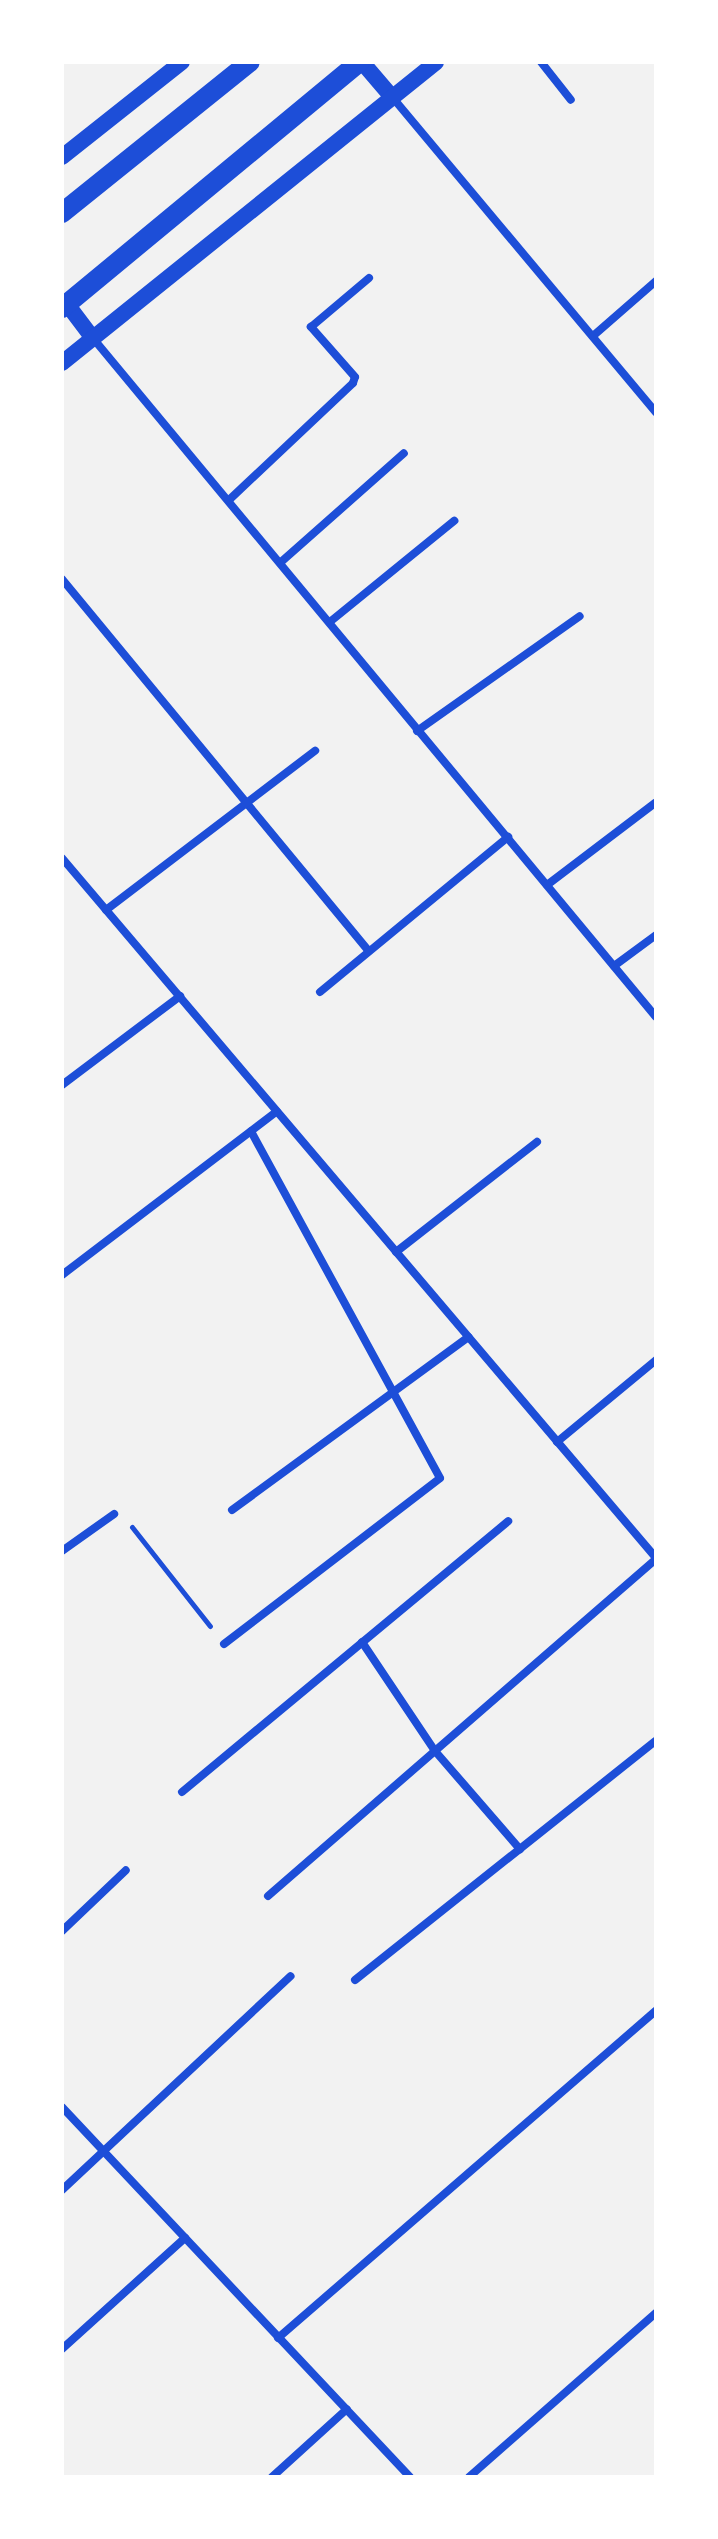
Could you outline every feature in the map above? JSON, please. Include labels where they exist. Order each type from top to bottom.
[{"type":"main road","points":[[62,157],[182,62]]},
{"type":"main road","points":[[62,213],[250,62]]},
{"type":"main road","points":[[92,337],[64,306],[361,62],[392,97]]},
{"type":"main road","points":[[62,363],[436,62]]},
{"type":"street","points":[[541,62],[571,100]]},
{"type":"street","points":[[392,97],[656,413]]},
{"type":"street","points":[[229,500],[353,383],[355,377],[311,327],[369,278]]},
{"type":"street","points":[[593,336],[656,281]]},
{"type":"street","points":[[92,337],[331,621],[417,731],[656,1017]]},
{"type":"street","points":[[281,562],[404,453]]},
{"type":"street","points":[[331,621],[454,521]]},
{"type":"street","points":[[62,579],[367,949]]},
{"type":"street","points":[[417,731],[580,616]]},
{"type":"street","points":[[106,910],[315,751]]},
{"type":"street","points":[[547,885],[655,803]]},
{"type":"street","points":[[320,992],[367,949],[508,837]]},
{"type":"street","points":[[62,858],[656,1559],[268,1896]]},
{"type":"street","points":[[614,966],[656,935]]},
{"type":"street","points":[[62,1085],[180,996]]},
{"type":"street","points":[[62,1275],[277,1111]]},
{"type":"street","points":[[224,1644],[440,1478],[251,1131]]},
{"type":"street","points":[[396,1252],[537,1142]]},
{"type":"street","points":[[232,1510],[468,1337]]},
{"type":"street","points":[[557,1442],[656,1360]]},
{"type":"street","points":[[62,1551],[114,1514]]},
{"type":"street","points":[[182,1792],[508,1521]]},
{"type":"street","points":[[362,1642],[435,1751],[520,1849]]},
{"type":"street","points":[[355,1980],[656,1741]]},
{"type":"street","points":[[62,1931],[126,1870]]},
{"type":"street","points":[[62,2190],[291,1976]]},
{"type":"street","points":[[278,2338],[656,2011]]},
{"type":"street","points":[[62,2107],[410,2477]]},
{"type":"street","points":[[62,2349],[185,2238]]},
{"type":"street","points":[[469,2477],[656,2313]]},
{"type":"street","points":[[272,2477],[347,2409]]},
{"type":"path","points":[[114,1514],[124,1517],[224,1644]]}]
